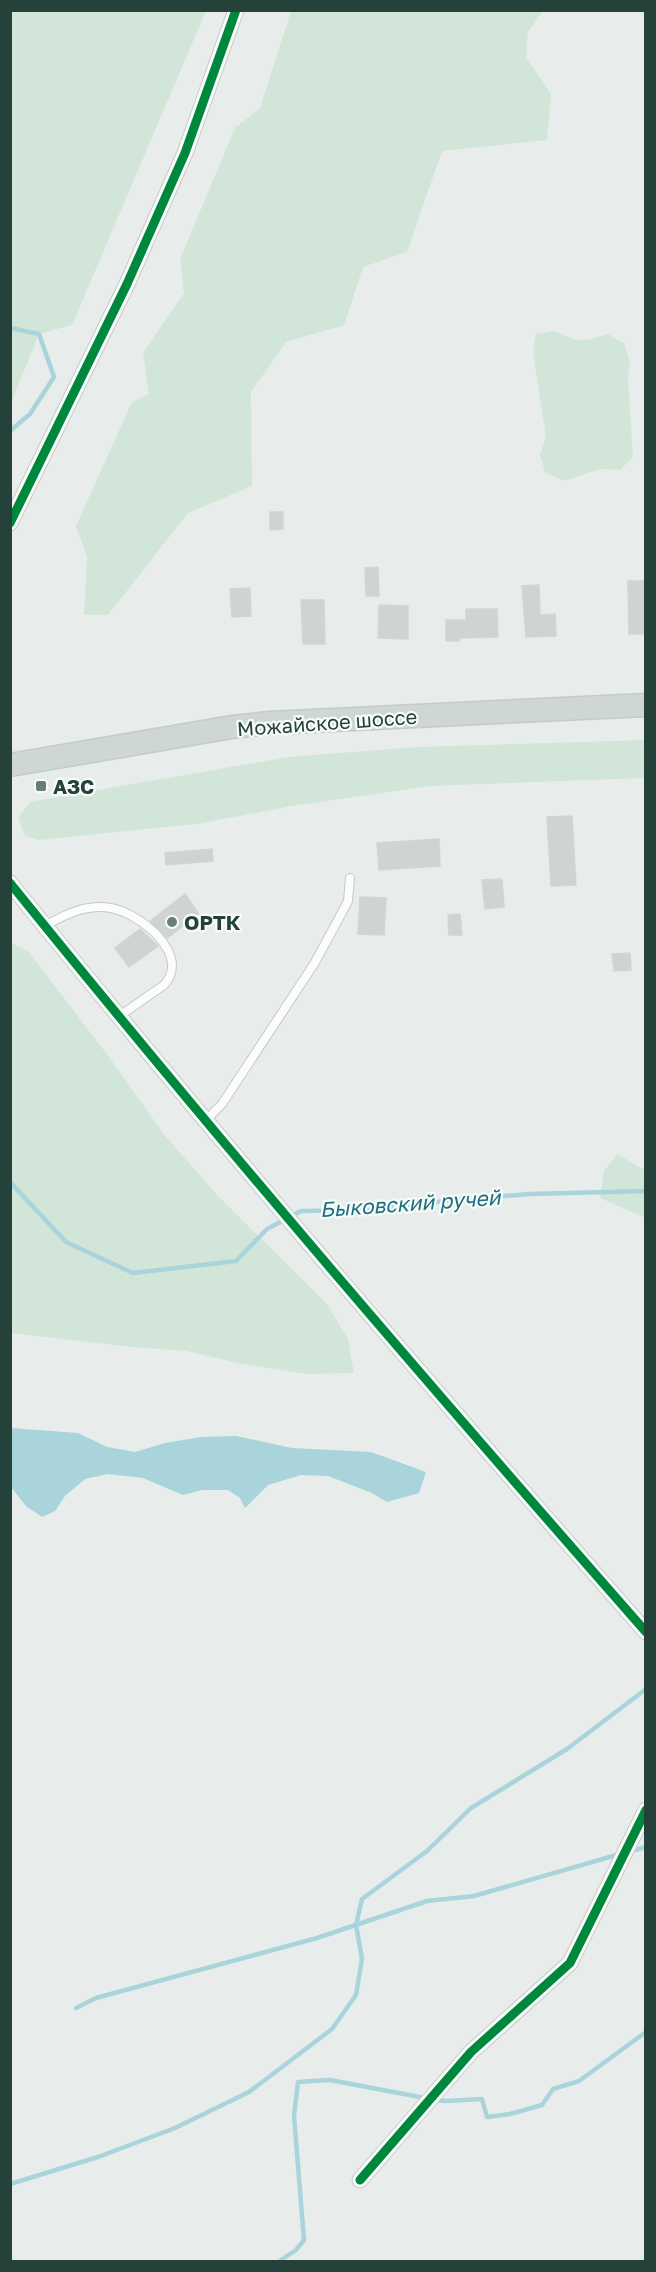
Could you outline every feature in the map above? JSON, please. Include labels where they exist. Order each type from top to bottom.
[{"type":"main road","name":"Можайское шоссе","points":[[10,765],[232,727],[270,723],[645,705]]},
{"type":"street","points":[[10,523],[122,295],[175,175],[236,10]]},
{"type":"street","points":[[10,883],[118,1017],[501,1467],[645,1632]]},
{"type":"street","points":[[360,2180],[471,2052],[570,1963],[645,1810]]},
{"type":"lane","points":[[206,1120],[222,1104],[314,964],[348,901],[350,878]]},
{"type":"lane","points":[[45,926],[63,915],[76,911],[97,907],[109,908],[137,917],[162,942],[172,965],[170,978],[164,985],[118,1017]]},
{"type":"green space","points":[[11,10],[206,11],[72,325],[39,334],[11,403]]},
{"type":"green space","points":[[291,11],[543,11],[528,32],[526,57],[551,94],[547,140],[442,151],[407,252],[363,267],[344,325],[286,342],[251,392],[252,486],[188,513],[108,615],[84,615],[87,557],[76,526],[132,402],[149,394],[143,353],[184,293],[180,259],[235,128],[260,108]]},
{"type":"green space","points":[[554,331],[580,340],[608,334],[624,343],[630,361],[628,380],[633,457],[620,470],[600,469],[564,481],[545,472],[540,455],[546,437],[533,352],[536,334]]},
{"type":"green space","points":[[645,740],[645,778],[431,786],[292,806],[196,824],[39,840],[25,836],[18,818],[30,802],[288,757],[417,747]]},
{"type":"green space","points":[[10,942],[29,952],[109,1057],[166,1137],[220,1198],[327,1304],[348,1339],[354,1373],[307,1374],[237,1363],[187,1351],[11,1333]]},
{"type":"green space","points":[[617,1154],[645,1170],[645,1218],[600,1198],[604,1171]]},
{"type":"water","points":[[11,1428],[78,1433],[107,1447],[135,1452],[165,1443],[201,1437],[236,1436],[292,1448],[371,1452],[426,1472],[419,1493],[387,1502],[372,1493],[328,1476],[301,1475],[268,1485],[245,1508],[240,1498],[228,1490],[202,1490],[183,1495],[143,1478],[108,1474],[85,1479],[65,1496],[55,1511],[42,1517],[26,1506],[11,1487]]},
{"type":"building","points":[[270,512],[283,512],[283,529],[270,530]]},
{"type":"building","points":[[378,567],[379,596],[366,596],[365,568]]},
{"type":"building","points":[[628,581],[644,581],[645,634],[629,634]]},
{"type":"building","points":[[539,585],[540,615],[555,614],[556,636],[526,637],[522,586]]},
{"type":"building","points":[[250,588],[251,616],[232,617],[230,589]]},
{"type":"building","points":[[301,600],[324,600],[325,644],[303,644]]},
{"type":"building","points":[[379,605],[408,606],[408,639],[378,638]]},
{"type":"building","points":[[466,609],[497,609],[498,637],[459,638],[459,641],[446,641],[446,620],[466,620]]},
{"type":"building","points":[[572,816],[576,885],[551,886],[547,817]]},
{"type":"building","points":[[439,839],[440,866],[379,870],[377,843]]},
{"type":"building","points":[[212,849],[213,861],[166,865],[165,853]]},
{"type":"building","points":[[502,879],[504,907],[485,909],[482,880]]},
{"type":"building","points":[[185,894],[199,914],[167,938],[150,921]]},
{"type":"building","points":[[360,897],[386,898],[384,935],[358,934]]},
{"type":"building","points":[[460,914],[462,935],[449,935],[448,915]]},
{"type":"building","points":[[140,929],[158,946],[129,967],[115,948]]},
{"type":"building","points":[[630,953],[631,970],[614,971],[612,954]]},
{"type":"waterway","name":"Быковский ручей","points":[[10,328],[39,334],[54,377],[30,414],[10,431]]},
{"type":"waterway","name":"Быковский ручей","points":[[10,1182],[66,1242],[133,1273],[236,1261],[267,1229],[301,1211],[371,1210],[530,1194],[646,1191]]},
{"type":"waterway","points":[[10,2184],[98,2157],[175,2128],[249,2092],[332,2029],[356,1995],[362,1959],[356,1925],[362,1899],[427,1851],[471,1808],[567,1749],[646,1689]]},
{"type":"waterway","points":[[631,1851],[646,1847]]},
{"type":"waterway","points":[[76,2008],[96,1998],[317,1938],[427,1901],[474,1896],[620,1854]]},
{"type":"waterway","points":[[433,2100],[482,2099],[487,2117],[510,2114],[542,2105],[553,2089],[579,2081],[646,2032]]},
{"type":"waterway","points":[[278,2262],[296,2250],[304,2240],[294,2116],[298,2082],[330,2080],[425,2098]]},
{"type":"cycle path","points":[[10,523],[127,284],[185,153],[236,10]]},
{"type":"cycle path","points":[[10,883],[324,1261],[646,1632]]},
{"type":"cycle path","points":[[360,2180],[471,2052],[570,1963],[646,1810]]},
{"type":"place","name":"АЗС","points":[[41,786]]},
{"type":"place","name":"ОРТК","points":[[172,922]]}]
